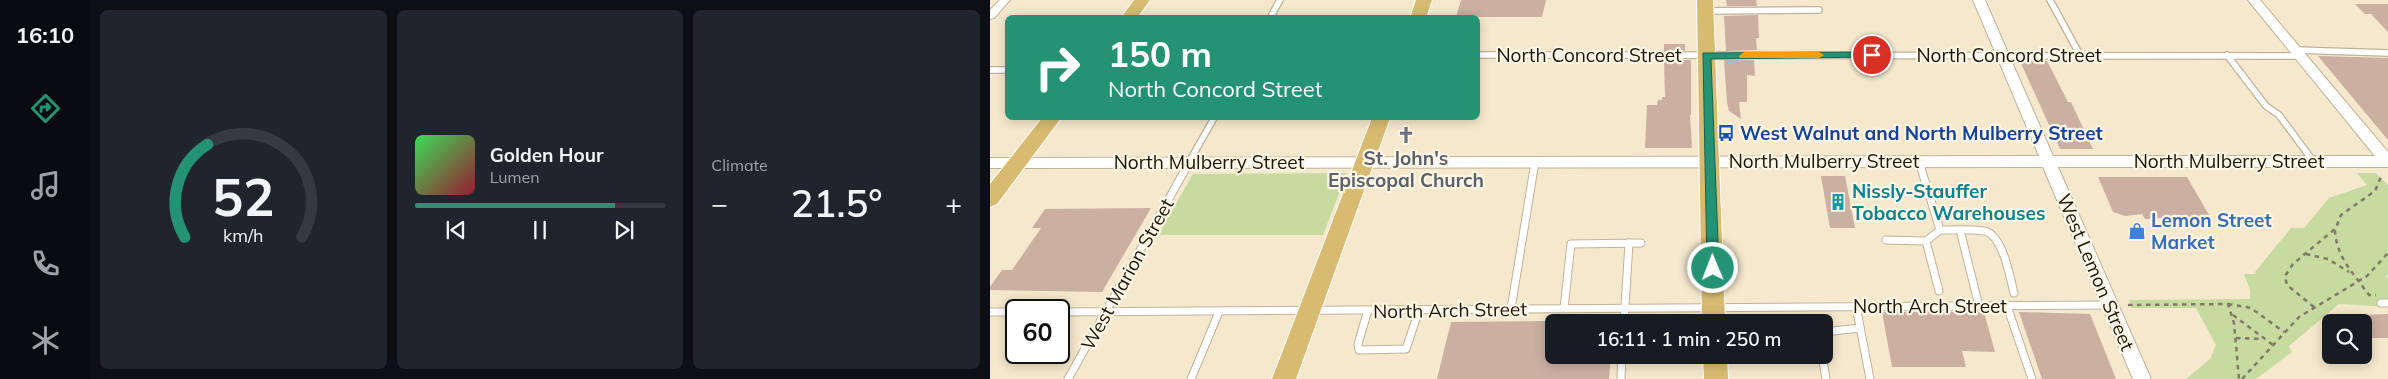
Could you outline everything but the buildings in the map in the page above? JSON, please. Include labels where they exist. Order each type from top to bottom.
[{"type":"main road","points":[[1131,15],[1142,0]]},
{"type":"main road","points":[[1419,15],[1424,0]]},
{"type":"main road","points":[[1705,6],[1714,314]]},
{"type":"main road","points":[[990,199],[1050,120]]},
{"type":"main road","points":[[1284,379],[1380,120]]},
{"type":"main road","points":[[1715,364],[1716,379]]},
{"type":"street","points":[[990,16],[1005,0]]},
{"type":"street","name":"West Lemon Street","points":[[1979,0],[2142,379]]},
{"type":"street","points":[[2254,0],[2386,164]]},
{"type":"street","name":"North Mulberry Street","points":[[990,163],[2313,161],[2386,164]]},
{"type":"lane","points":[[1272,15],[1280,0]]},
{"type":"lane","points":[[2050,0],[2080,55]]},
{"type":"lane","points":[[1705,6],[1819,10]]},
{"type":"lane","name":"North Concord Street","points":[[1480,55],[2228,55],[2388,53]]},
{"type":"lane","points":[[2228,55],[2266,106],[2279,115],[2313,161]]},
{"type":"lane","points":[[990,70],[1005,70]]},
{"type":"lane","name":"West Marion Street","points":[[1068,379],[1213,120]]},
{"type":"lane","points":[[1919,161],[1940,230]]},
{"type":"lane","points":[[1511,309],[1535,162]]},
{"type":"lane","points":[[1886,240],[1926,241],[1940,230],[1986,231],[1991,234],[2002,250],[2014,293]]},
{"type":"lane","points":[[1960,230],[1979,306]]},
{"type":"lane","points":[[1926,241],[1939,291]]},
{"type":"lane","points":[[1625,314],[1630,243]]},
{"type":"lane","points":[[1564,308],[1571,244],[1641,243]]},
{"type":"lane","name":"North Arch Street","points":[[1730,314],[1856,306],[2110,305]]},
{"type":"lane","points":[[1856,306],[1870,379]]},
{"type":"lane","points":[[2007,306],[2032,379]]},
{"type":"lane","name":"North Arch Street","points":[[1070,312],[1625,308],[1701,314]]},
{"type":"lane","points":[[1368,310],[1358,344],[1359,350],[1406,350],[1419,310]]},
{"type":"lane","points":[[990,312],[1005,312]]},
{"type":"lane","points":[[1191,379],[1220,312]]},
{"type":"lane","points":[[1833,331],[1860,328]]},
{"type":"lane","points":[[1621,379],[1622,364]]},
{"type":"lane","points":[[1824,364],[1826,379]]},
{"type":"path","points":[[2352,274],[2337,242],[2336,228],[2341,215],[2375,191],[2386,164]]},
{"type":"path","points":[[2314,307],[2285,280],[2285,276],[2293,264],[2336,228]]},
{"type":"path","points":[[2228,304],[2232,314],[2236,338],[2235,358],[2240,379],[2258,364],[2284,332],[2300,317],[2314,307],[2361,282],[2373,273],[2388,253]]},
{"type":"path","points":[[2306,254],[2334,262],[2361,282],[2369,295],[2376,295],[2385,303]]},
{"type":"path","points":[[2128,305],[2228,304],[2251,308],[2284,332]]},
{"type":"path","points":[[2232,314],[2273,345]]},
{"type":"path","points":[[2236,338],[2265,339]]},
{"type":"green space","points":[[1347,173],[1323,235],[1158,235],[1193,174]]},
{"type":"green space","points":[[2357,173],[2376,173],[2388,185],[2388,274],[2386,276],[2388,279],[2388,307],[2339,304],[2327,314],[2322,314],[2322,318],[2289,346],[2292,352],[2256,379],[2186,379],[2210,359],[2216,345],[2196,308],[2132,308],[2129,300],[2250,299],[2250,290],[2244,274],[2256,274],[2255,272],[2291,228],[2304,228],[2329,198],[2367,185]]},
{"type":"slow traffic","points":[[1744,56],[1819,55]]},
{"type":"place","name":"West Walnut and North Mulberry Street","points":[[1726,133]]},
{"type":"place","name":"St. John's Episcopal Church","points":[[1406,135]]},
{"type":"place","name":"Nissly-Stauffer Tobacco Warehouses","points":[[1838,202]]},
{"type":"place","name":"Lemon Street Market","points":[[2137,231]]},
{"type":"route","points":[[1713,268],[1706,56],[1872,55]]}]
